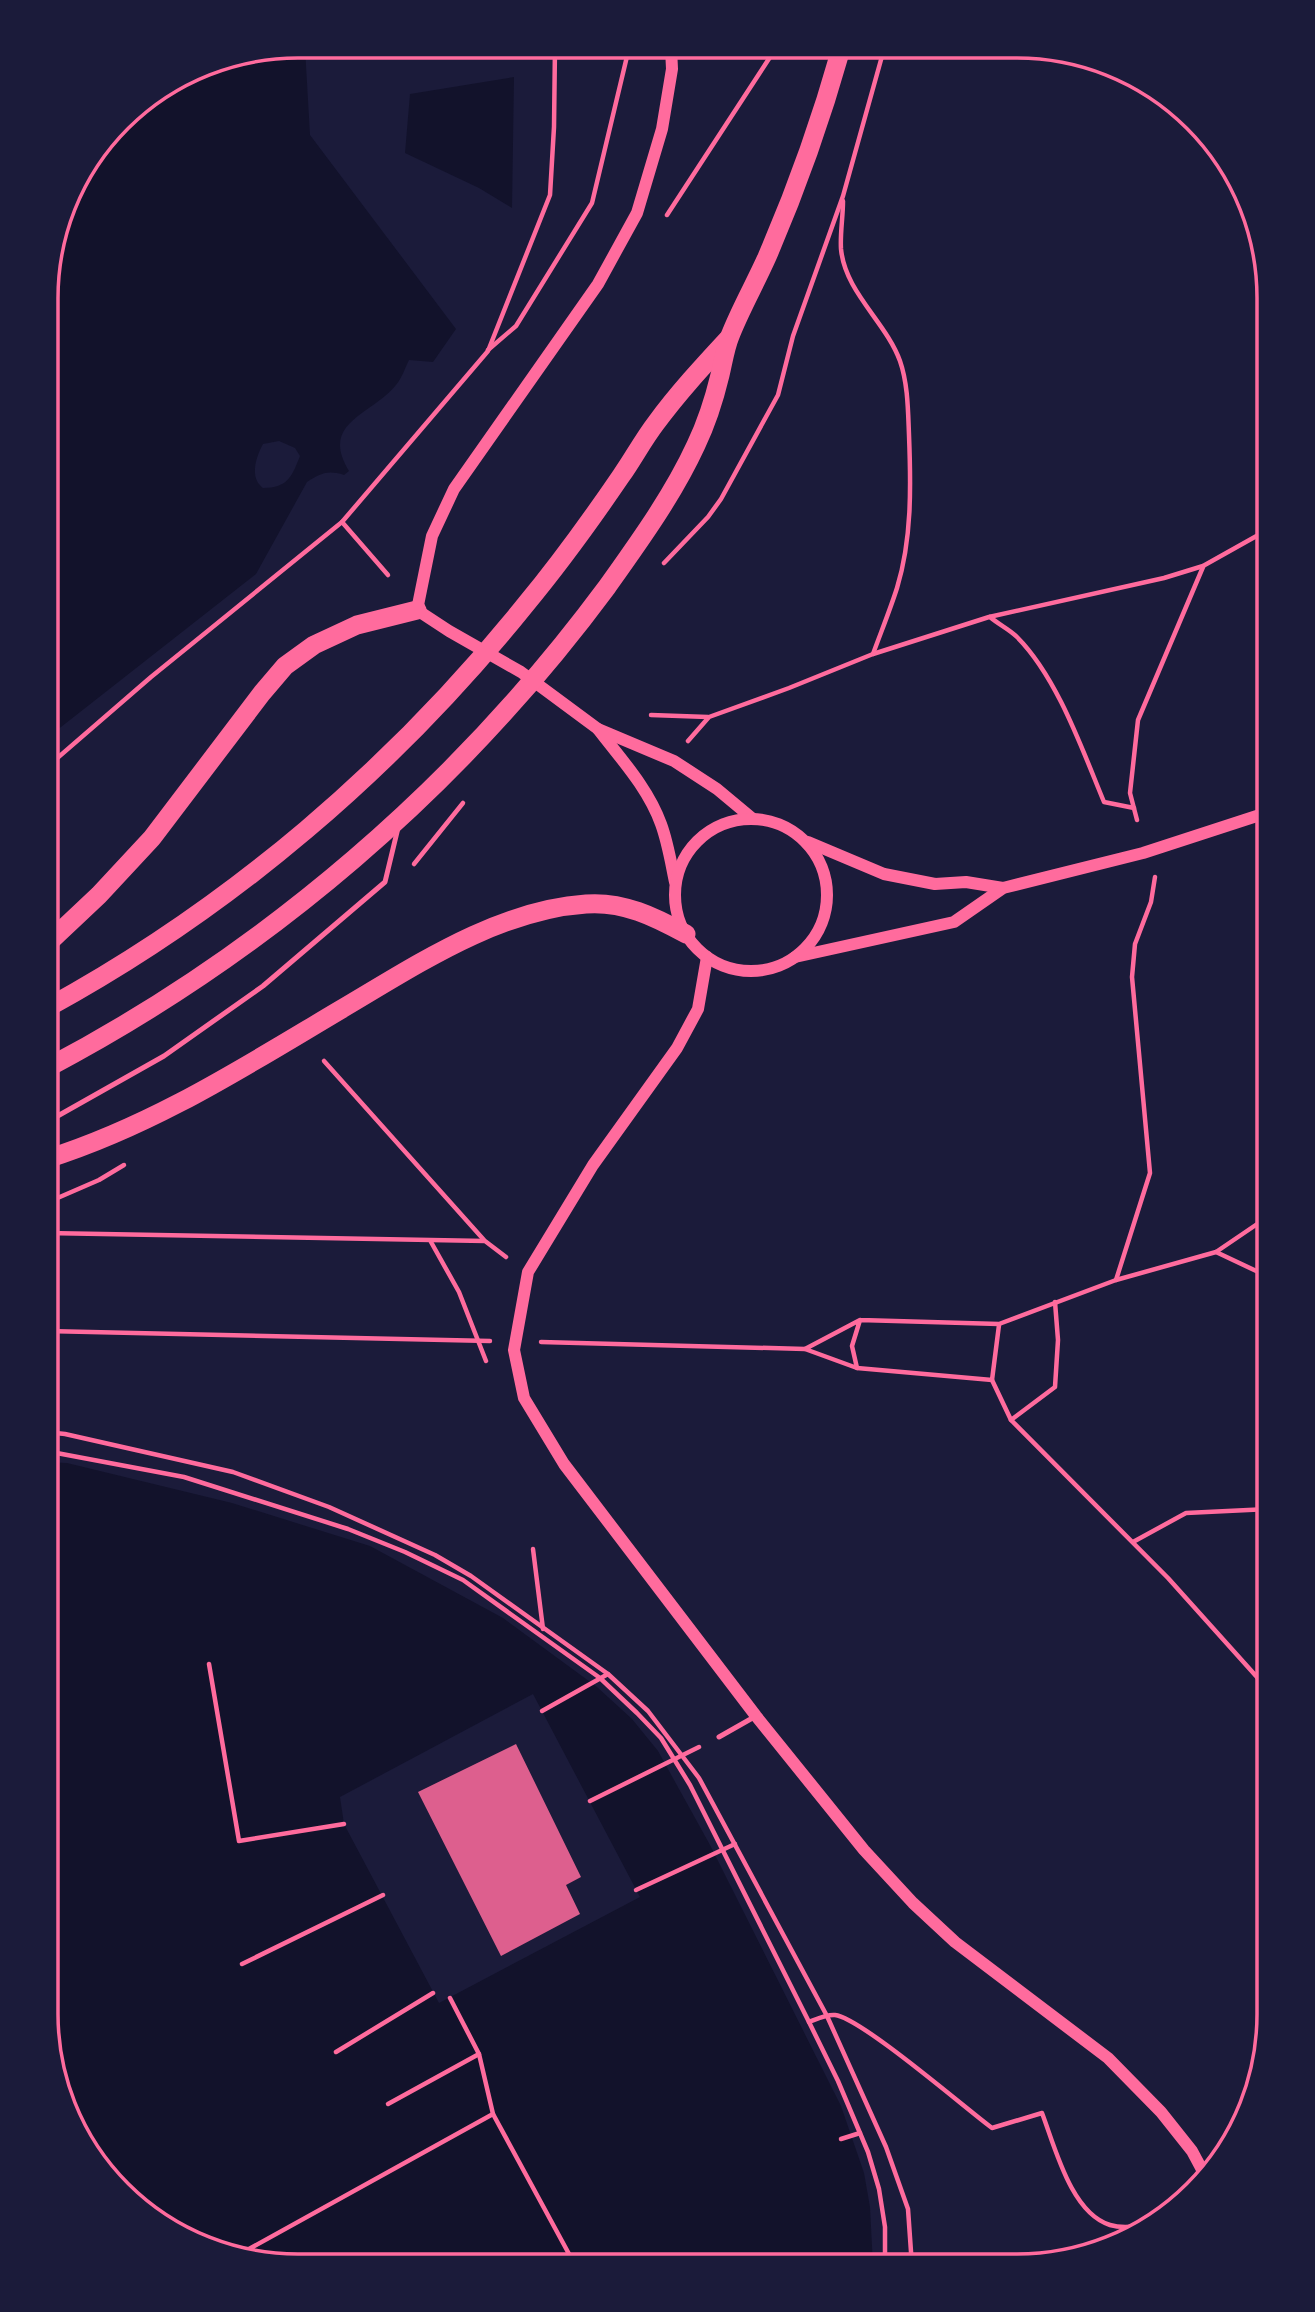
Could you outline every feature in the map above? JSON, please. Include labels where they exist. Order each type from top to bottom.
[{"type":"highway","points":[[58,1062],[144,1013],[237,952],[321,887],[442,779],[514,702],[583,620],[643,535],[695,449],[713,405],[729,337],[789,204],[822,113],[838,58]]},
{"type":"highway","points":[[58,1001],[134,956],[223,896],[325,814],[405,741],[492,645],[565,555],[661,415],[729,337]]},
{"type":"highway","points":[[58,934],[99,895],[152,838],[285,666],[314,645],[357,625],[417,610]]},
{"type":"highway","points":[[58,1155],[168,1111],[410,969],[480,933],[522,917],[587,904],[615,905],[636,910],[687,934]]},
{"type":"street","points":[[671,58],[662,130],[637,212],[598,284],[454,489],[432,536],[417,610],[522,672],[598,729],[674,761],[717,789],[753,818]]},
{"type":"street","points":[[598,729],[653,804],[662,825],[676,888]]},
{"type":"street","points":[[795,957],[954,922],[1003,888],[1143,853],[1257,815]]},
{"type":"street","points":[[805,841],[820,862],[827,886],[826,911],[817,934],[795,957],[781,965],[751,971],[736,970],[708,957],[687,934],[676,904],[679,872],[685,857],[706,833],[736,820],[753,818],[782,825],[805,841],[884,874],[935,884],[966,881],[1003,888]]},
{"type":"street","points":[[708,957],[698,1009],[677,1048],[593,1165],[528,1272],[514,1350],[523,1398],[564,1464],[756,1716],[864,1850],[913,1903],[955,1942],[1108,2058],[1161,2112],[1192,2151],[1201,2168]]},
{"type":"lane","points":[[58,1116],[164,1056],[263,986],[385,882],[400,818]]},
{"type":"lane","points":[[719,1737],[756,1716]]},
{"type":"path","points":[[488,351],[550,195],[555,58]]},
{"type":"path","points":[[58,757],[151,677],[342,522],[488,351],[516,326],[592,203],[627,58]]},
{"type":"path","points":[[662,565],[708,517],[721,499],[778,395],[793,336],[843,196],[881,58]]},
{"type":"path","points":[[843,196],[841,251],[848,274],[893,345],[905,381],[911,482],[908,534],[897,586],[873,654]]},
{"type":"path","points":[[342,522],[388,575]]},
{"type":"path","points":[[651,715],[709,717],[873,654],[989,617],[1164,578],[1203,566],[1257,536]]},
{"type":"path","points":[[1137,820],[1130,793],[1138,720],[1203,566]]},
{"type":"path","points":[[989,617],[1016,636],[1050,681],[1104,802],[1134,808]]},
{"type":"path","points":[[687,741],[709,717]]},
{"type":"path","points":[[1116,1280],[1150,1172],[1132,976],[1135,944],[1151,902],[1155,876]]},
{"type":"path","points":[[324,1061],[485,1241],[528,1272]]},
{"type":"path","points":[[58,1198],[107,1176],[131,1159]]},
{"type":"path","points":[[804,1349],[860,1320],[999,1324],[1116,1280],[1216,1252],[1257,1224]]},
{"type":"path","points":[[58,1233],[485,1241]]},
{"type":"path","points":[[430,1241],[459,1292],[487,1362]]},
{"type":"path","points":[[1216,1252],[1257,1271]]},
{"type":"path","points":[[1011,1419],[1055,1387],[1058,1340],[1055,1302]]},
{"type":"path","points":[[857,1368],[852,1346],[860,1320]]},
{"type":"path","points":[[999,1324],[992,1380],[1011,1419],[1133,1542],[1257,1677]]},
{"type":"path","points":[[58,1332],[492,1341]]},
{"type":"path","points":[[534,1342],[804,1349],[857,1368],[992,1380]]},
{"type":"path","points":[[58,1433],[233,1472],[329,1507],[435,1555],[471,1576],[608,1674],[648,1711],[699,1778],[827,2016],[886,2147],[908,2209],[911,2254]]},
{"type":"path","points":[[58,1453],[184,1476],[348,1529],[405,1552],[463,1580],[600,1678],[637,1713],[661,1738],[690,1785],[809,2022],[860,2133],[879,2189],[885,2227],[885,2254]]},
{"type":"path","points":[[1133,1542],[1186,1513],[1257,1510]]},
{"type":"path","points":[[533,1549],[544,1637]]},
{"type":"path","points":[[209,1664],[239,1841],[344,1824]]},
{"type":"path","points":[[542,1711],[608,1674]]},
{"type":"path","points":[[590,1801],[719,1737]]},
{"type":"path","points":[[636,1890],[736,1844]]},
{"type":"path","points":[[242,1964],[383,1895]]},
{"type":"path","points":[[336,2052],[433,1993]]},
{"type":"path","points":[[450,1998],[479,2054],[493,2114],[569,2254]]},
{"type":"path","points":[[809,2022],[836,2015],[850,2021],[879,2040],[992,2128],[1042,2113],[1068,2183],[1094,2217],[1112,2226],[1129,2227]]},
{"type":"path","points":[[388,2104],[479,2054]]},
{"type":"path","points":[[250,2249],[493,2114]]},
{"type":"path","points":[[841,2139],[860,2133]]},
{"type":"shaded area","points":[[306,58],[310,135],[456,329],[433,362],[409,360],[396,385],[344,430],[340,441],[341,454],[349,471],[344,475],[325,473],[307,482],[256,574],[58,729],[58,298],[60,266],[70,221],[90,178],[107,152],[139,117],[152,107],[192,82],[221,70],[266,60]],"holes":[[[279,441],[295,448],[300,456],[284,483],[263,488],[259,484],[255,473],[256,461],[263,444]]]},
{"type":"shaded area","points":[[514,77],[512,208],[479,188],[405,153],[410,94]]},
{"type":"shaded area","points":[[58,1463],[232,1503],[370,1546],[503,1618],[597,1687],[632,1719],[658,1751],[710,1845],[841,2106],[864,2173],[870,2207],[872,2254],[298,2254],[266,2252],[206,2236],[152,2205],[128,2184],[98,2148],[82,2120],[70,2091],[60,2046]]},
{"type":"pier","points":[[533,1694],[640,1897],[439,2003],[344,1824],[340,1797]]},
{"type":"building","points":[[516,1744],[581,1877],[566,1885],[580,1914],[501,1956],[418,1792]]}]
